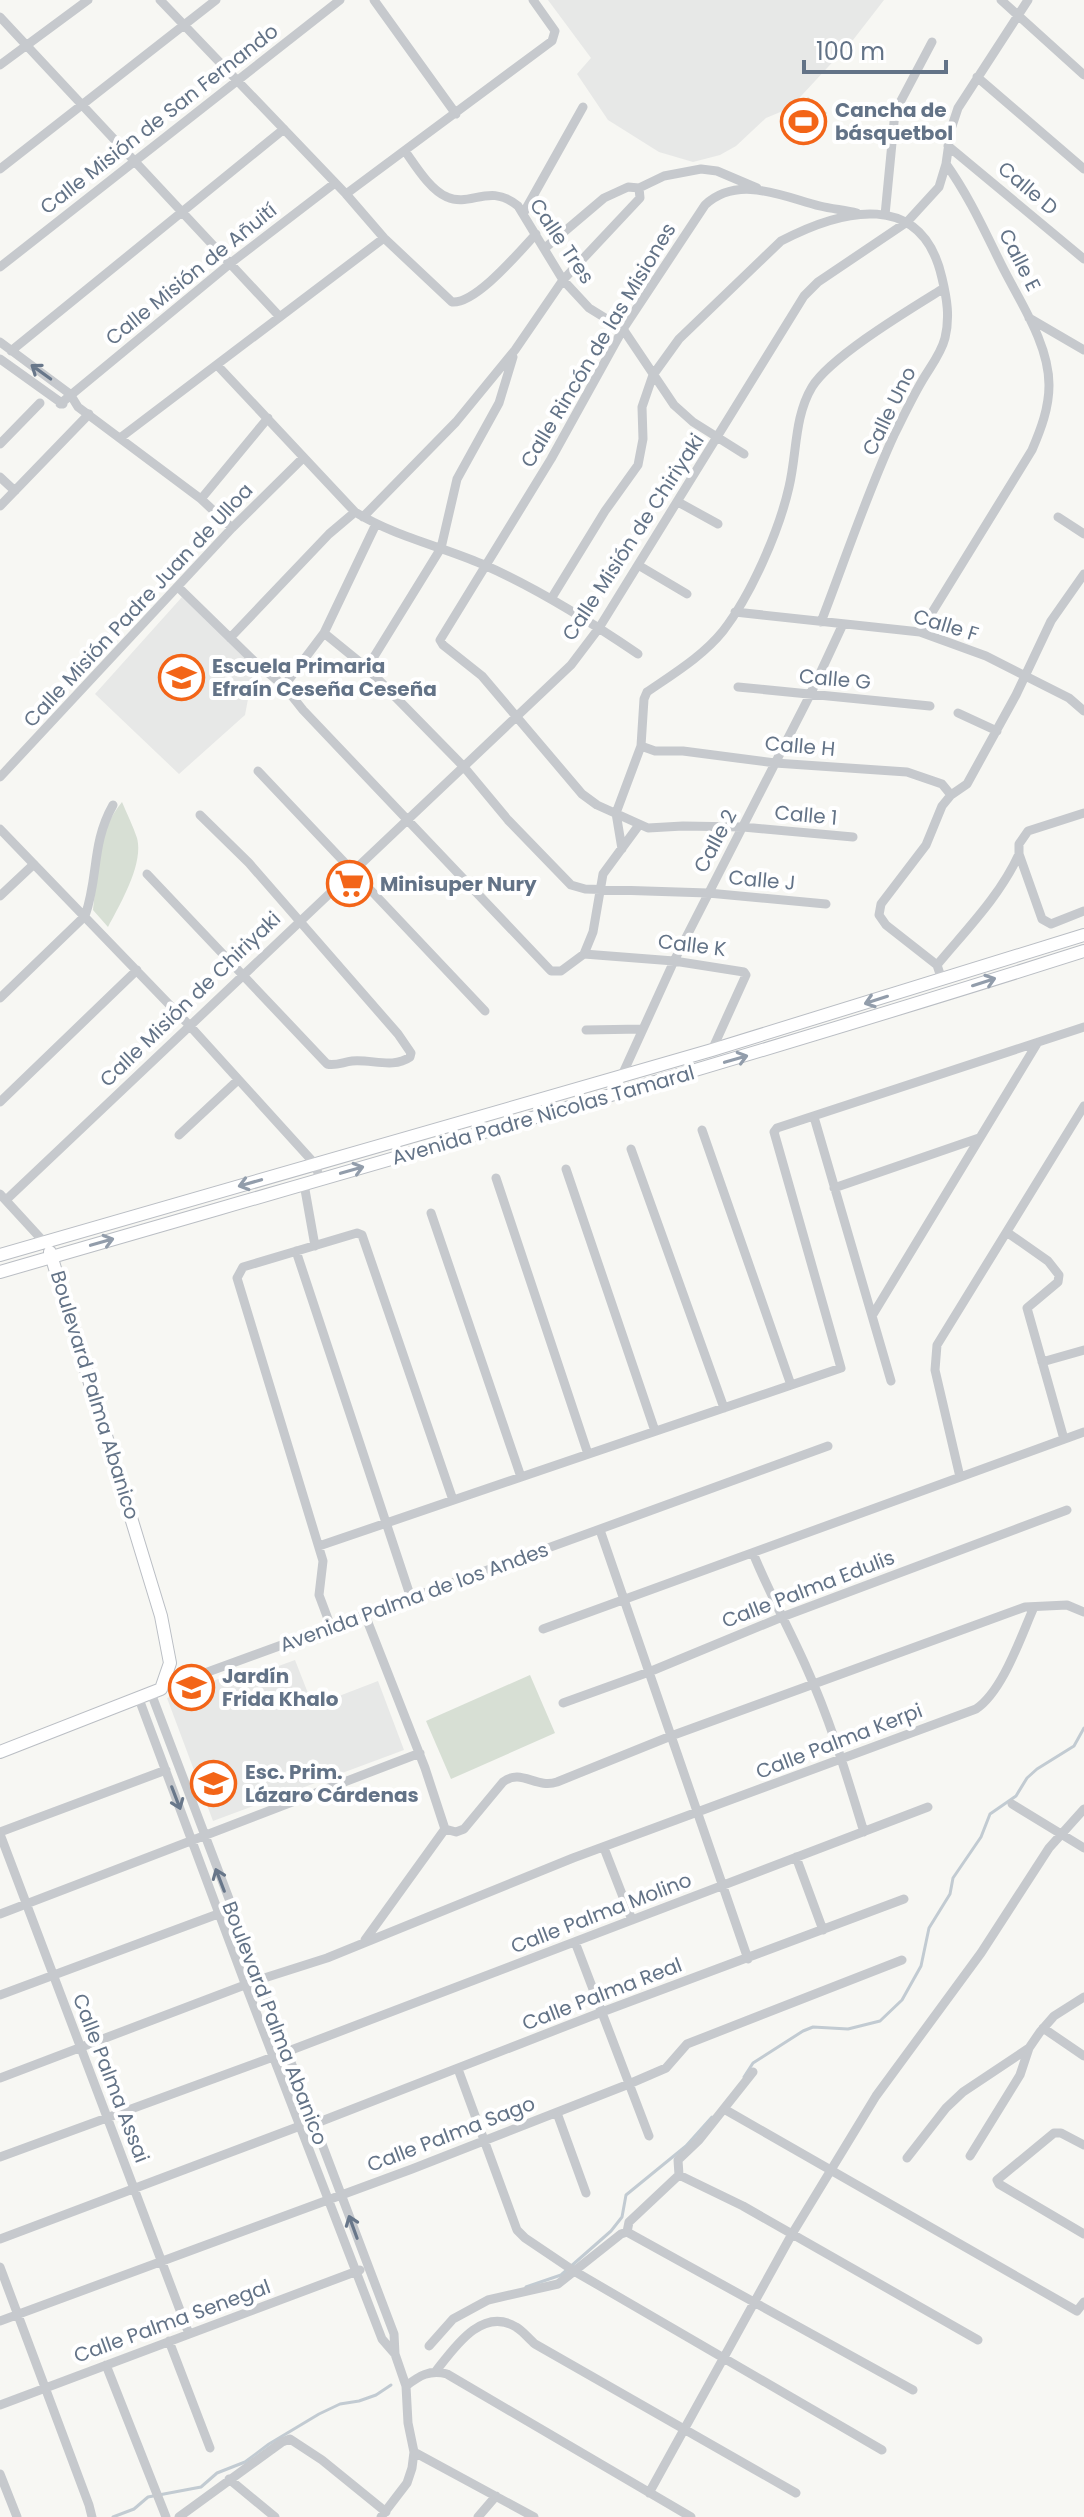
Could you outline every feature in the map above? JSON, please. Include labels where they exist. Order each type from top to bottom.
[{"type":"street","points":[[0,65],[88,0]]},
{"type":"street","points":[[160,0],[346,194],[384,238],[452,302],[458,302],[494,277],[536,234]]},
{"type":"street","points":[[0,169],[216,0]]},
{"type":"street","name":"Calle Misión de San Fernando","points":[[0,267],[340,0]]},
{"type":"street","points":[[374,0],[456,114]]},
{"type":"street","points":[[346,194],[552,41],[555,31],[533,0]]},
{"type":"street","points":[[1001,0],[1084,75]]},
{"type":"street","name":"Calle Misión de Chiriyaki","points":[[3,1197],[571,665],[599,628],[810,289],[907,222],[939,187],[954,117],[965,94],[1028,0]]},
{"type":"street","points":[[0,17],[80,105],[232,262],[280,317]]},
{"type":"street","points":[[885,215],[895,112],[932,42]]},
{"type":"street","points":[[977,77],[1084,169]]},
{"type":"street","points":[[523,214],[583,107]]},
{"type":"street","points":[[11,351],[284,129]]},
{"type":"street","name":"Calle D","points":[[948,146],[1084,259]]},
{"type":"street","name":"Calle Tres","points":[[405,151],[446,197],[455,199],[496,194],[509,198],[523,214],[563,280],[589,308],[623,329],[683,414],[744,454]]},
{"type":"street","name":"Calle E","points":[[946,164],[965,192],[1029,318],[1084,350]]},
{"type":"street","points":[[545,248],[604,198],[628,187],[639,188],[664,176],[701,169],[717,171],[761,190]]},
{"type":"street","name":"Calle Misión de Añuití","points":[[60,404],[232,262],[335,183]]},
{"type":"street","points":[[230,638],[329,534],[359,515],[456,422],[515,350],[563,280],[640,198],[639,188]]},
{"type":"street","name":"Calle Rincón de las Misiones","points":[[440,640],[584,403],[623,329],[705,205],[725,194],[761,190],[817,205],[885,215],[907,222]]},
{"type":"street","points":[[551,599],[605,511],[638,465],[643,439],[642,407],[653,375],[679,339],[781,241],[857,213]]},
{"type":"street","name":"Calle Uno","points":[[821,622],[893,437],[942,347],[948,321],[944,288],[933,250],[907,222]]},
{"type":"street","points":[[120,438],[384,238]]},
{"type":"street","points":[[622,849],[616,813],[641,746],[647,692],[693,659],[722,633],[758,571],[783,510],[793,470],[796,433],[812,388],[862,343],[944,288]]},
{"type":"street","points":[[920,632],[1020,472],[1041,428],[1048,401],[1048,369],[1029,318]]},
{"type":"street","points":[[0,342],[70,394],[78,407]]},
{"type":"street","points":[[367,668],[441,548],[457,479],[499,403],[515,350]]},
{"type":"street","points":[[1,361],[60,404],[78,407],[89,414],[201,499],[232,528]]},
{"type":"street","points":[[217,365],[359,515],[486,566],[551,599],[638,654]]},
{"type":"street","points":[[0,444],[40,403]]},
{"type":"street","points":[[0,506],[89,414]]},
{"type":"street","points":[[201,499],[268,418]]},
{"type":"street","name":"Calle Misión Padre Juan de Ulloa","points":[[0,777],[232,528],[303,458]]},
{"type":"street","points":[[0,477],[15,491]]},
{"type":"street","points":[[678,502],[718,524]]},
{"type":"street","points":[[1058,517],[1084,534]]},
{"type":"street","points":[[284,686],[324,633],[376,524]]},
{"type":"street","points":[[638,565],[687,594]]},
{"type":"street","points":[[942,980],[937,965],[886,925],[879,915],[881,904],[926,845],[942,806],[967,784],[1051,621],[1084,574]]},
{"type":"street","points":[[178,587],[284,686],[303,710],[540,960],[556,973],[584,954],[593,932],[603,874],[639,825]]},
{"type":"street","name":"Calle F","points":[[735,612],[920,632],[986,656],[1069,698],[1084,711]]},
{"type":"street","name":"Calle 2","points":[[613,1096],[674,961],[843,624]]},
{"type":"street","name":"Calle J","points":[[324,633],[367,668],[464,767],[571,885],[585,889],[708,893],[826,904]]},
{"type":"street","name":"Calle 1","points":[[440,640],[482,676],[582,794],[597,805],[648,828],[743,827],[853,837]]},
{"type":"street","name":"Calle G","points":[[738,687],[930,706]]},
{"type":"street","points":[[958,713],[997,731]]},
{"type":"street","name":"Calle H","points":[[641,746],[655,751],[683,751],[775,763],[907,772],[942,784],[951,795]]},
{"type":"street","points":[[258,771],[485,1011]]},
{"type":"street","points":[[0,998],[85,916],[90,902],[99,835],[113,805]]},
{"type":"street","points":[[1084,813],[1028,831],[1019,844],[1019,854],[1042,919],[1051,924],[1084,911]]},
{"type":"street","points":[[147,874],[327,1064],[352,1061],[380,1064],[405,1061],[410,1057],[411,1053],[398,1034],[249,863],[200,815]]},
{"type":"street","points":[[0,829],[189,1025],[315,1164],[320,1179]]},
{"type":"street","points":[[937,965],[986,906],[1012,870],[1019,854]]},
{"type":"street","points":[[0,896],[34,864]]},
{"type":"street","name":"Avenida Padre Nicolas Tamaral","points":[[0,1255],[712,1050],[1084,935]]},
{"type":"street","name":"Avenida Padre Nicolas Tamaral","points":[[0,1272],[613,1096],[1084,951]]},
{"type":"street","name":"Calle K","points":[[584,954],[674,961],[744,972],[746,975],[712,1050]]},
{"type":"street","points":[[0,1102],[137,970]]},
{"type":"street","points":[[319,1546],[841,1368],[774,1132],[777,1128],[1084,1027]]},
{"type":"street","points":[[586,1030],[642,1029]]},
{"type":"street","points":[[872,1316],[1038,1042]]},
{"type":"street","points":[[179,1135],[238,1080]]},
{"type":"street","points":[[960,1477],[935,1370],[937,1345],[1084,1106]]},
{"type":"street","points":[[814,1117],[891,1381]]},
{"type":"street","points":[[702,1130],[791,1385]]},
{"type":"street","points":[[834,1188],[979,1137]]},
{"type":"street","points":[[631,1149],[724,1408]]},
{"type":"street","points":[[566,1169],[655,1431]]},
{"type":"street","points":[[496,1178],[588,1454]]},
{"type":"street","points":[[304,1184],[315,1246]]},
{"type":"street","points":[[3,1197],[44,1242]]},
{"type":"street","points":[[431,1213],[521,1477]]},
{"type":"street","points":[[331,1627],[319,1595],[323,1561],[319,1546],[237,1278],[243,1267],[357,1233],[362,1235],[453,1500]]},
{"type":"street","points":[[1008,1233],[1048,1261],[1059,1275],[1058,1282],[1027,1308],[1064,1439]]},
{"type":"street","name":"Boulevard Palma Abanico","points":[[44,1242],[53,1256],[161,1616],[170,1663],[156,1691],[204,1838],[394,2334],[395,2354],[406,2386],[408,2423],[414,2452]]},
{"type":"street","points":[[296,1251],[411,1598]]},
{"type":"street","points":[[1042,1362],[1084,1350]]},
{"type":"street","points":[[543,1629],[1084,1432]]},
{"type":"street","name":"Avenida Palma de los Andes","points":[[0,1752],[156,1691],[828,1446]]},
{"type":"street","name":"Calle Palma Edulis","points":[[563,1703],[1067,1510]]},
{"type":"street","points":[[600,1530],[748,1959]]},
{"type":"street","points":[[753,1553],[813,1684],[864,1832]]},
{"type":"street","points":[[445,1829],[456,1832],[464,1829],[510,1776],[518,1775],[538,1784],[549,1785],[671,1736],[1025,1607],[1067,1605],[1084,1612]]},
{"type":"street","name":"Calle Palma Kerpi","points":[[246,1986],[364,1943],[559,1863],[983,1705],[1012,1657],[1034,1607]]},
{"type":"street","points":[[365,1615],[420,1753],[445,1829]]},
{"type":"street","name":"Boulevard Palma Abanico","points":[[139,1699],[218,1914],[382,2339],[395,2354]]},
{"type":"street","points":[[0,1914],[420,1753]]},
{"type":"street","points":[[0,1833],[166,1770]]},
{"type":"street","points":[[1012,1804],[1084,1848]]},
{"type":"street","name":"Calle Palma Molino","points":[[286,2052],[928,1807]]},
{"type":"street","points":[[649,2493],[792,2234],[876,2096],[981,1953],[1059,1835],[1084,1809]]},
{"type":"street","points":[[364,1943],[445,1829]]},
{"type":"street","name":"Calle Palma Assai","points":[[0,1833],[189,2334]]},
{"type":"street","points":[[604,1848],[632,1920]]},
{"type":"street","points":[[796,1857],[823,1930]]},
{"type":"street","name":"Calle Palma Real","points":[[314,2124],[904,1899]]},
{"type":"street","points":[[0,1995],[218,1914]]},
{"type":"street","points":[[575,1942],[649,2136]]},
{"type":"street","name":"Calle Palma Sago","points":[[0,2321],[557,2113],[666,2068],[687,2044],[902,1960]]},
{"type":"street","points":[[0,2078],[246,1986]]},
{"type":"street","points":[[970,2156],[1020,2075],[1029,2048],[1043,2028],[1054,2016],[1084,1997]]},
{"type":"street","points":[[1043,2028],[1084,2056]]},
{"type":"street","points":[[907,2158],[946,2108],[963,2092],[1029,2048]]},
{"type":"street","points":[[0,2157],[273,2057]]},
{"type":"street","points":[[458,2069],[517,2230],[525,2238],[572,2270],[882,2450]]},
{"type":"street","points":[[679,2175],[678,2160],[753,2072]]},
{"type":"street","points":[[724,2109],[1077,2311],[1084,2302]]},
{"type":"street","points":[[557,2113],[586,2193]]},
{"type":"street","points":[[0,2239],[300,2126]]},
{"type":"street","points":[[1084,2145],[1061,2133],[1054,2133],[997,2180],[1043,2212],[1084,2234]]},
{"type":"street","points":[[627,2232],[629,2222],[679,2175]]},
{"type":"street","points":[[679,2175],[743,2206],[978,2340]]},
{"type":"street","points":[[429,2346],[453,2319],[488,2300],[558,2284],[572,2270],[627,2232],[913,2390]]},
{"type":"street","points":[[0,2267],[92,2517]]},
{"type":"street","name":"Calle Palma Senegal","points":[[0,2405],[368,2267]]},
{"type":"street","points":[[406,2386],[436,2371],[459,2341],[474,2328],[501,2321],[518,2327],[535,2344],[796,2493]]},
{"type":"street","points":[[169,2341],[210,2448]]},
{"type":"street","points":[[106,2365],[166,2517]]},
{"type":"street","points":[[436,2371],[447,2374],[529,2420],[691,2517]]},
{"type":"street","points":[[179,2517],[290,2439],[343,2476],[383,2515],[407,2483],[414,2452],[534,2517]]},
{"type":"street","points":[[0,2474],[17,2517]]},
{"type":"street","points":[[229,2479],[275,2517]]},
{"type":"street","points":[[478,2517],[496,2496]]},
{"type":"shaded area","points":[[548,0],[884,0],[853,40],[790,108],[766,118],[736,146],[720,155],[693,162],[659,152],[608,120],[577,74],[591,58]]},
{"type":"shaded area","name":"Cancha de básquetbol","points":[[808,97],[827,113],[801,145],[781,129]]},
{"type":"shaded area","name":"Escuela Primaria Efraín Ceseña Ceseña","points":[[182,597],[255,662],[245,715],[179,774],[95,694]]},
{"type":"shaded area","points":[[122,802],[137,838],[137,860],[130,884],[108,927],[93,910],[103,840],[113,814]]},
{"type":"shaded area","points":[[295,1660],[313,1706],[378,1681],[404,1750],[213,1821],[167,1698],[237,1672],[240,1680]]},
{"type":"shaded area","points":[[530,1675],[555,1733],[451,1779],[426,1721]]},
{"type":"waterway","points":[[744,2077],[753,2063],[803,2031],[813,2027],[848,2029],[880,2021],[902,2000],[921,1966],[929,1928],[950,1894],[953,1878],[981,1837],[990,1814],[1016,1796],[1037,1769],[1074,1746],[1084,1728]]},
{"type":"waterway","points":[[526,2287],[561,2275],[611,2231],[622,2217],[626,2195],[686,2146],[712,2117]]},
{"type":"waterway","points":[[113,2517],[134,2509],[148,2497],[201,2487],[217,2473],[245,2462],[319,2414],[340,2404],[376,2395],[391,2385]]},
{"type":"place","name":"Cancha de básquetbol","points":[[804,121]]},
{"type":"place","name":"Escuela Primaria Efraín Ceseña Ceseña","points":[[181,678]]},
{"type":"place","name":"Minisuper Nury","points":[[349,884]]},
{"type":"place","name":"Jardín Frida Khalo","points":[[191,1688]]},
{"type":"place","name":"Esc. Prim. Lázaro Cárdenas","points":[[214,1783]]}]
